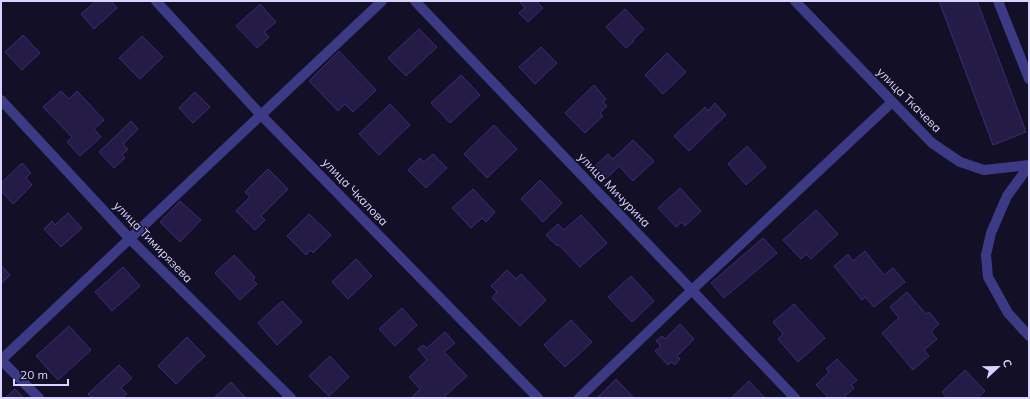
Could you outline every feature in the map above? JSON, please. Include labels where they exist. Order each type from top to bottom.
[{"type":"street","name":"улица Чкалова","points":[[156,1],[261,115],[538,398]]},
{"type":"street","points":[[39,398],[1,360],[382,1]]},
{"type":"street","name":"улица Мичурина","points":[[415,1],[795,398]]},
{"type":"street","name":"улица Ткачева","points":[[794,1],[932,143],[960,162],[984,170],[1029,166]]},
{"type":"street","points":[[998,1],[1028,73]]},
{"type":"street","name":"улица Тимирязева","points":[[1,100],[130,238],[290,398]]},
{"type":"street","points":[[579,398],[892,102]]},
{"type":"street","name":"улица Ткачева","points":[[1029,166],[1007,196],[991,233],[986,254],[988,277],[1008,312],[1029,336]]},
{"type":"building","points":[[96,1],[111,1],[117,8],[94,29],[81,14]]},
{"type":"building","points":[[519,1],[536,1],[543,8],[528,22],[519,13],[525,8]]},
{"type":"building","points":[[939,1],[977,1],[1026,132],[993,145]]},
{"type":"building","points":[[260,4],[276,22],[264,32],[269,37],[257,48],[236,26]]},
{"type":"building","points":[[625,9],[644,29],[626,48],[606,27]]},
{"type":"building","points":[[419,29],[437,47],[406,76],[388,58]]},
{"type":"building","points":[[23,35],[40,53],[22,70],[5,52]]},
{"type":"building","points":[[142,36],[163,57],[140,79],[119,58]]},
{"type":"building","points":[[541,47],[557,63],[535,84],[519,67]]},
{"type":"building","points":[[339,51],[376,90],[353,112],[345,104],[338,111],[309,81]]},
{"type":"building","points":[[667,53],[686,72],[663,94],[645,75]]},
{"type":"building","points":[[461,75],[480,95],[450,123],[431,103]]},
{"type":"building","points":[[594,85],[606,99],[603,102],[607,106],[600,113],[603,116],[585,133],[565,113]]},
{"type":"building","points":[[61,91],[69,99],[77,91],[104,120],[94,129],[101,137],[80,156],[67,142],[72,137],[43,107]]},
{"type":"building","points":[[195,92],[210,107],[193,123],[179,108]]},
{"type":"building","points":[[715,103],[726,115],[689,151],[674,136],[705,107],[708,111]]},
{"type":"building","points":[[390,104],[410,125],[379,155],[359,134]]},
{"type":"building","points":[[131,121],[138,129],[123,144],[128,149],[122,155],[125,158],[114,168],[99,152]]},
{"type":"building","points":[[494,125],[517,149],[487,178],[464,154]]},
{"type":"building","points":[[633,140],[654,161],[633,181],[619,166],[606,179],[594,167],[608,154],[613,159]]},
{"type":"building","points":[[747,146],[766,167],[746,185],[728,164]]},
{"type":"building","points":[[433,154],[447,168],[426,188],[408,170],[420,158],[424,162]]},
{"type":"building","points":[[22,163],[31,173],[26,178],[32,185],[13,204],[1,191],[1,183]]},
{"type":"building","points":[[268,169],[288,189],[261,216],[265,220],[255,230],[236,211],[250,197],[245,192]]},
{"type":"building","points":[[540,180],[562,203],[543,222],[521,199]]},
{"type":"building","points":[[680,188],[701,211],[685,226],[682,222],[676,227],[658,208]]},
{"type":"building","points":[[473,189],[495,212],[486,222],[482,218],[471,228],[452,208]]},
{"type":"building","points":[[180,201],[201,220],[180,242],[160,222]]},
{"type":"building","points":[[816,210],[838,234],[811,259],[806,254],[801,259],[783,240]]},
{"type":"building","points":[[68,213],[82,228],[61,247],[44,229],[52,221],[55,225]]},
{"type":"building","points":[[309,214],[331,235],[313,253],[311,250],[306,255],[287,236]]},
{"type":"building","points":[[581,215],[607,243],[580,267],[558,244],[557,246],[546,235],[558,224],[564,230]]},
{"type":"building","points":[[763,238],[777,253],[724,298],[711,283]]},
{"type":"building","points":[[865,251],[884,275],[893,268],[905,282],[874,307],[865,297],[862,300],[834,266],[848,254],[853,261]]},
{"type":"building","points":[[234,255],[255,277],[253,280],[257,284],[240,300],[215,273]]},
{"type":"building","points":[[356,259],[372,276],[348,299],[332,282]]},
{"type":"building","points":[[1,265],[10,275],[1,284]]},
{"type":"building","points":[[123,267],[140,286],[112,311],[95,292]]},
{"type":"building","points":[[507,270],[516,279],[521,274],[546,300],[520,326],[492,298],[497,292],[491,286]]},
{"type":"building","points":[[631,276],[654,301],[632,322],[608,297]]},
{"type":"building","points":[[907,292],[926,314],[929,312],[939,324],[931,332],[937,339],[924,350],[929,356],[913,370],[882,333],[899,318],[890,307]]},
{"type":"building","points":[[282,301],[302,322],[277,345],[258,323]]},
{"type":"building","points":[[794,304],[825,338],[798,362],[778,339],[783,334],[773,322]]},
{"type":"building","points":[[402,308],[417,325],[395,346],[379,329]]},
{"type":"building","points":[[571,320],[592,342],[565,367],[544,345]]},
{"type":"building","points":[[680,324],[694,339],[677,356],[680,359],[675,365],[671,362],[668,365],[655,351],[661,346],[656,341],[662,336],[665,339]]},
{"type":"building","points":[[69,326],[91,350],[58,380],[36,356]]},
{"type":"building","points":[[445,332],[455,343],[444,352],[467,376],[443,398],[413,398],[412,397],[420,389],[409,377],[427,360],[418,349],[423,345],[427,348]]},
{"type":"building","points":[[187,337],[205,356],[176,384],[158,366]]},
{"type":"building","points":[[330,356],[349,377],[329,396],[309,376]]},
{"type":"building","points":[[837,359],[857,380],[851,385],[854,388],[843,398],[829,398],[816,385],[829,372],[826,369]]},
{"type":"building","points":[[119,365],[132,378],[121,388],[127,394],[122,398],[92,398],[88,394]]},
{"type":"building","points":[[965,370],[985,391],[977,398],[947,398],[942,392]]},
{"type":"building","points":[[616,379],[634,398],[597,398]]},
{"type":"building","points":[[749,381],[765,398],[731,398]]},
{"type":"building","points":[[231,382],[246,398],[214,398]]},
{"type":"building","points":[[15,389],[24,398],[5,398]]}]
